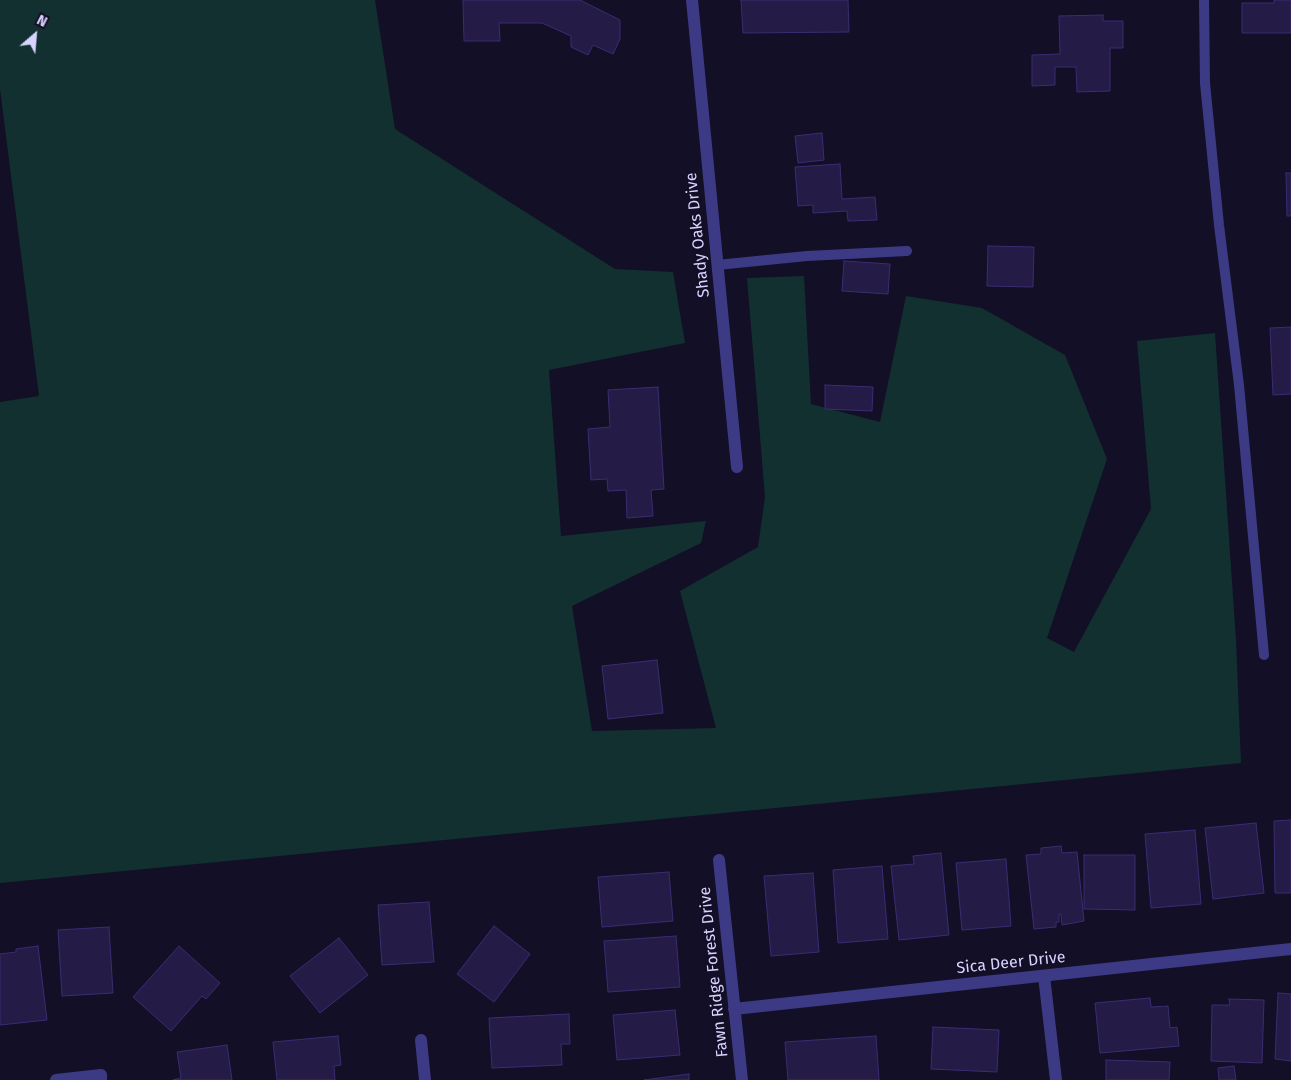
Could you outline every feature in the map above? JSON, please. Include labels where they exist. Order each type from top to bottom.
[{"type":"street","name":"Shady Oaks Drive","points":[[692,0],[738,467]]},
{"type":"street","name":"Fawn Ridge Forest Drive","points":[[719,860],[742,1080]]},
{"type":"street","name":"Sica Deer Drive","points":[[734,1009],[1291,949]]},
{"type":"street","points":[[1044,976],[1056,1080]]},
{"type":"street","points":[[421,1040],[425,1080]]},
{"type":"street","points":[[56,1080],[101,1078]]},
{"type":"lane","points":[[1204,0],[1205,83],[1219,225],[1239,385],[1264,655]]},
{"type":"lane","points":[[718,265],[807,256],[907,251]]},
{"type":"green space","points":[[0,0],[375,0],[395,129],[615,269],[673,272],[685,343],[549,370],[561,536],[706,521],[701,543],[572,606],[592,731],[716,728],[680,591],[758,547],[765,497],[747,278],[804,276],[811,404],[880,422],[906,296],[982,308],[1065,355],[1107,459],[1047,638],[1074,652],[1151,509],[1137,341],[1215,333],[1236,640],[1241,763],[0,883],[0,402],[39,396],[0,89]]},
{"type":"building","points":[[463,0],[580,0],[620,20],[620,39],[613,54],[593,45],[588,55],[571,47],[571,36],[542,23],[499,23],[500,41],[464,41]]},
{"type":"building","points":[[741,0],[848,0],[849,32],[743,33]]},
{"type":"building","points":[[1274,0],[1291,0],[1291,33],[1242,33],[1242,3],[1274,3]]},
{"type":"building","points":[[1103,15],[1103,21],[1123,21],[1123,48],[1110,48],[1110,91],[1077,92],[1076,67],[1055,67],[1055,85],[1032,86],[1032,55],[1060,54],[1059,16]]},
{"type":"building","points":[[822,133],[824,160],[798,163],[795,136]]},
{"type":"building","points":[[840,164],[842,199],[875,197],[877,220],[848,221],[847,211],[813,213],[813,205],[798,206],[795,167]]},
{"type":"building","points":[[1286,173],[1291,173],[1291,216],[1287,216]]},
{"type":"building","points":[[988,246],[1034,247],[1033,287],[987,286]]},
{"type":"building","points":[[844,261],[890,264],[888,294],[842,291]]},
{"type":"building","points":[[1291,327],[1291,394],[1273,395],[1270,328]]},
{"type":"building","points":[[825,385],[873,387],[872,411],[825,409]]},
{"type":"building","points":[[658,387],[664,489],[651,490],[653,516],[627,518],[626,490],[608,491],[607,479],[591,480],[588,429],[610,427],[608,390]]},
{"type":"building","points":[[657,660],[663,713],[608,719],[602,666]]},
{"type":"building","points":[[1291,820],[1291,893],[1275,893],[1274,821]]},
{"type":"building","points":[[1256,823],[1264,893],[1213,899],[1205,828]]},
{"type":"building","points":[[1195,830],[1201,904],[1151,908],[1145,834]]},
{"type":"building","points":[[1061,846],[1062,853],[1077,852],[1084,921],[1062,925],[1061,914],[1059,914],[1059,922],[1056,922],[1056,927],[1034,929],[1026,855],[1041,854],[1041,848]]},
{"type":"building","points":[[941,853],[949,935],[899,940],[891,866],[914,864],[913,856]]},
{"type":"building","points":[[1084,855],[1135,855],[1135,910],[1084,909]]},
{"type":"building","points":[[1006,859],[1011,926],[962,930],[956,863]]},
{"type":"building","points":[[882,866],[888,939],[838,943],[833,870]]},
{"type":"building","points":[[669,872],[673,921],[602,927],[598,877]]},
{"type":"building","points":[[813,873],[819,952],[771,956],[764,876]]},
{"type":"building","points":[[429,902],[434,962],[382,965],[378,905]]},
{"type":"building","points":[[494,926],[530,954],[494,1002],[457,974]]},
{"type":"building","points":[[109,927],[113,993],[62,996],[58,930]]},
{"type":"building","points":[[676,936],[680,987],[608,992],[604,941]]},
{"type":"building","points":[[339,938],[368,975],[320,1013],[290,976]]},
{"type":"building","points":[[38,946],[47,1020],[0,1025],[0,954],[16,952],[16,949]]},
{"type":"building","points":[[179,946],[220,983],[206,999],[202,996],[171,1031],[133,997]]},
{"type":"building","points":[[1278,993],[1291,994],[1291,1061],[1275,1059]]},
{"type":"building","points":[[1150,998],[1151,1007],[1168,1006],[1170,1028],[1177,1027],[1179,1046],[1100,1053],[1095,1003]]},
{"type":"building","points":[[1229,999],[1264,1000],[1262,1063],[1211,1061],[1212,1005],[1230,1005]]},
{"type":"building","points":[[675,1010],[680,1055],[617,1060],[613,1015]]},
{"type":"building","points":[[569,1014],[570,1044],[561,1044],[562,1065],[492,1068],[489,1018]]},
{"type":"building","points":[[933,1027],[999,1030],[997,1072],[931,1069]]},
{"type":"building","points":[[338,1036],[341,1065],[334,1066],[335,1080],[277,1080],[273,1042]]},
{"type":"building","points":[[876,1036],[879,1080],[788,1080],[785,1042]]},
{"type":"building","points":[[227,1045],[232,1080],[173,1080],[181,1078],[177,1052]]},
{"type":"building","points":[[1106,1060],[1170,1062],[1169,1080],[1106,1080]]},
{"type":"building","points":[[1234,1066],[1236,1080],[1219,1080],[1218,1068]]},
{"type":"building","points":[[689,1074],[689,1080],[644,1080]]}]
